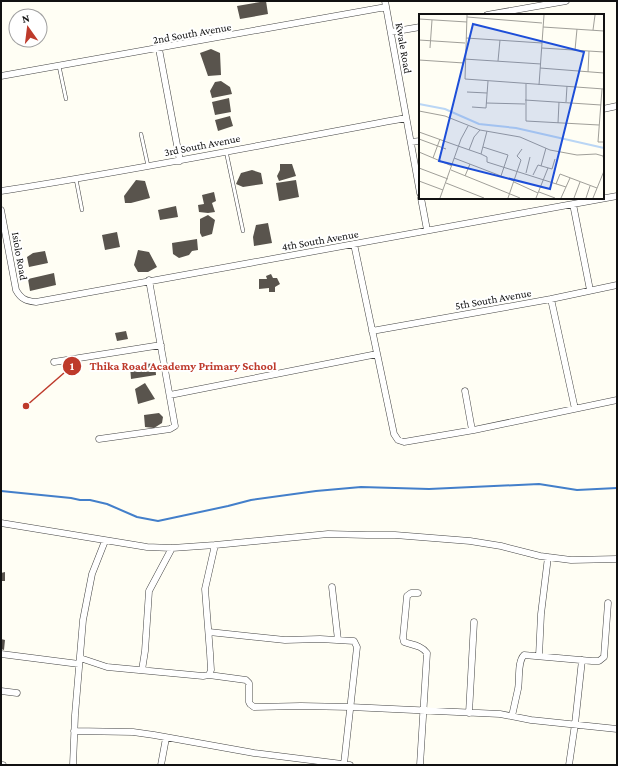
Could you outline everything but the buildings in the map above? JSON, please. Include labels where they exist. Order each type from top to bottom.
[{"type":"street","points":[[493,14],[566,1]]},
{"type":"street","name":"Kwale Road","points":[[386,4],[419,187]]},
{"type":"street","name":"2nd South Avenue","points":[[1,76],[159,49],[386,4]]},
{"type":"street","points":[[391,32],[419,27]]},
{"type":"street","points":[[159,49],[180,161]]},
{"type":"street","points":[[604,109],[617,106]]},
{"type":"street","name":"3rd South Avenue","points":[[1,191],[180,161],[226,151],[406,118]]},
{"type":"street","points":[[411,142],[419,141]]},
{"type":"street","name":"4th South Avenue","points":[[604,198],[617,196]]},
{"type":"street","points":[[421,199],[427,230]]},
{"type":"street","name":"4th South Avenue","points":[[26,301],[36,302],[149,280],[600,199]]},
{"type":"street","points":[[573,204],[590,290]]},
{"type":"street","name":"Isiolo Road","points":[[1,213],[16,290],[19,296],[26,301]]},
{"type":"street","points":[[354,244],[394,434],[398,440],[404,442],[473,430],[617,400]]},
{"type":"street","points":[[100,439],[170,429],[175,426],[149,280]]},
{"type":"street","name":"5th South Avenue","points":[[372,331],[552,299],[617,285]]},
{"type":"street","points":[[552,299],[575,408]]},
{"type":"street","points":[[54,362],[161,345]]},
{"type":"street","points":[[170,395],[377,354]]},
{"type":"street","points":[[465,391],[473,430]]},
{"type":"street","points":[[1,523],[147,547],[172,548],[214,546],[328,534],[395,534],[470,541],[570,560],[617,559]]},
{"type":"street","points":[[73,765],[74,731],[87,597],[92,574],[105,541]]},
{"type":"street","points":[[209,675],[211,670],[205,589],[214,546]]},
{"type":"street","points":[[142,670],[149,591],[172,548]]},
{"type":"street","points":[[539,656],[548,557]]},
{"type":"street","points":[[332,587],[338,640]]},
{"type":"street","points":[[418,593],[407,596],[403,638],[404,642],[425,649],[427,653],[420,765]]},
{"type":"street","points":[[512,716],[522,657],[524,655],[599,661],[604,657],[608,603]]},
{"type":"street","points":[[469,713],[474,622]]},
{"type":"street","points":[[74,731],[133,732],[254,753],[347,765],[350,706],[356,642],[351,640],[285,640],[209,632]]},
{"type":"street","points":[[1,654],[80,661],[130,670],[203,676],[209,675],[246,680],[249,683],[249,702],[254,707],[350,706],[500,714],[531,720],[617,729]]},
{"type":"street","points":[[569,765],[582,660]]},
{"type":"street","points":[[1,691],[17,693]]},
{"type":"street","points":[[161,765],[166,738]]},
{"type":"lane","points":[[59,66],[66,99]]},
{"type":"lane","points":[[141,134],[148,166]]},
{"type":"lane","points":[[226,151],[243,232]]},
{"type":"lane","points":[[76,179],[82,210]]},
{"type":"waterway","points":[[1,491],[90,500],[107,504],[137,517],[158,521],[251,500],[316,491],[361,487],[429,489],[539,484],[577,490],[617,488]]},
{"type":"place","name":"Thika Road Academy Primary School","points":[[26,406]]}]
